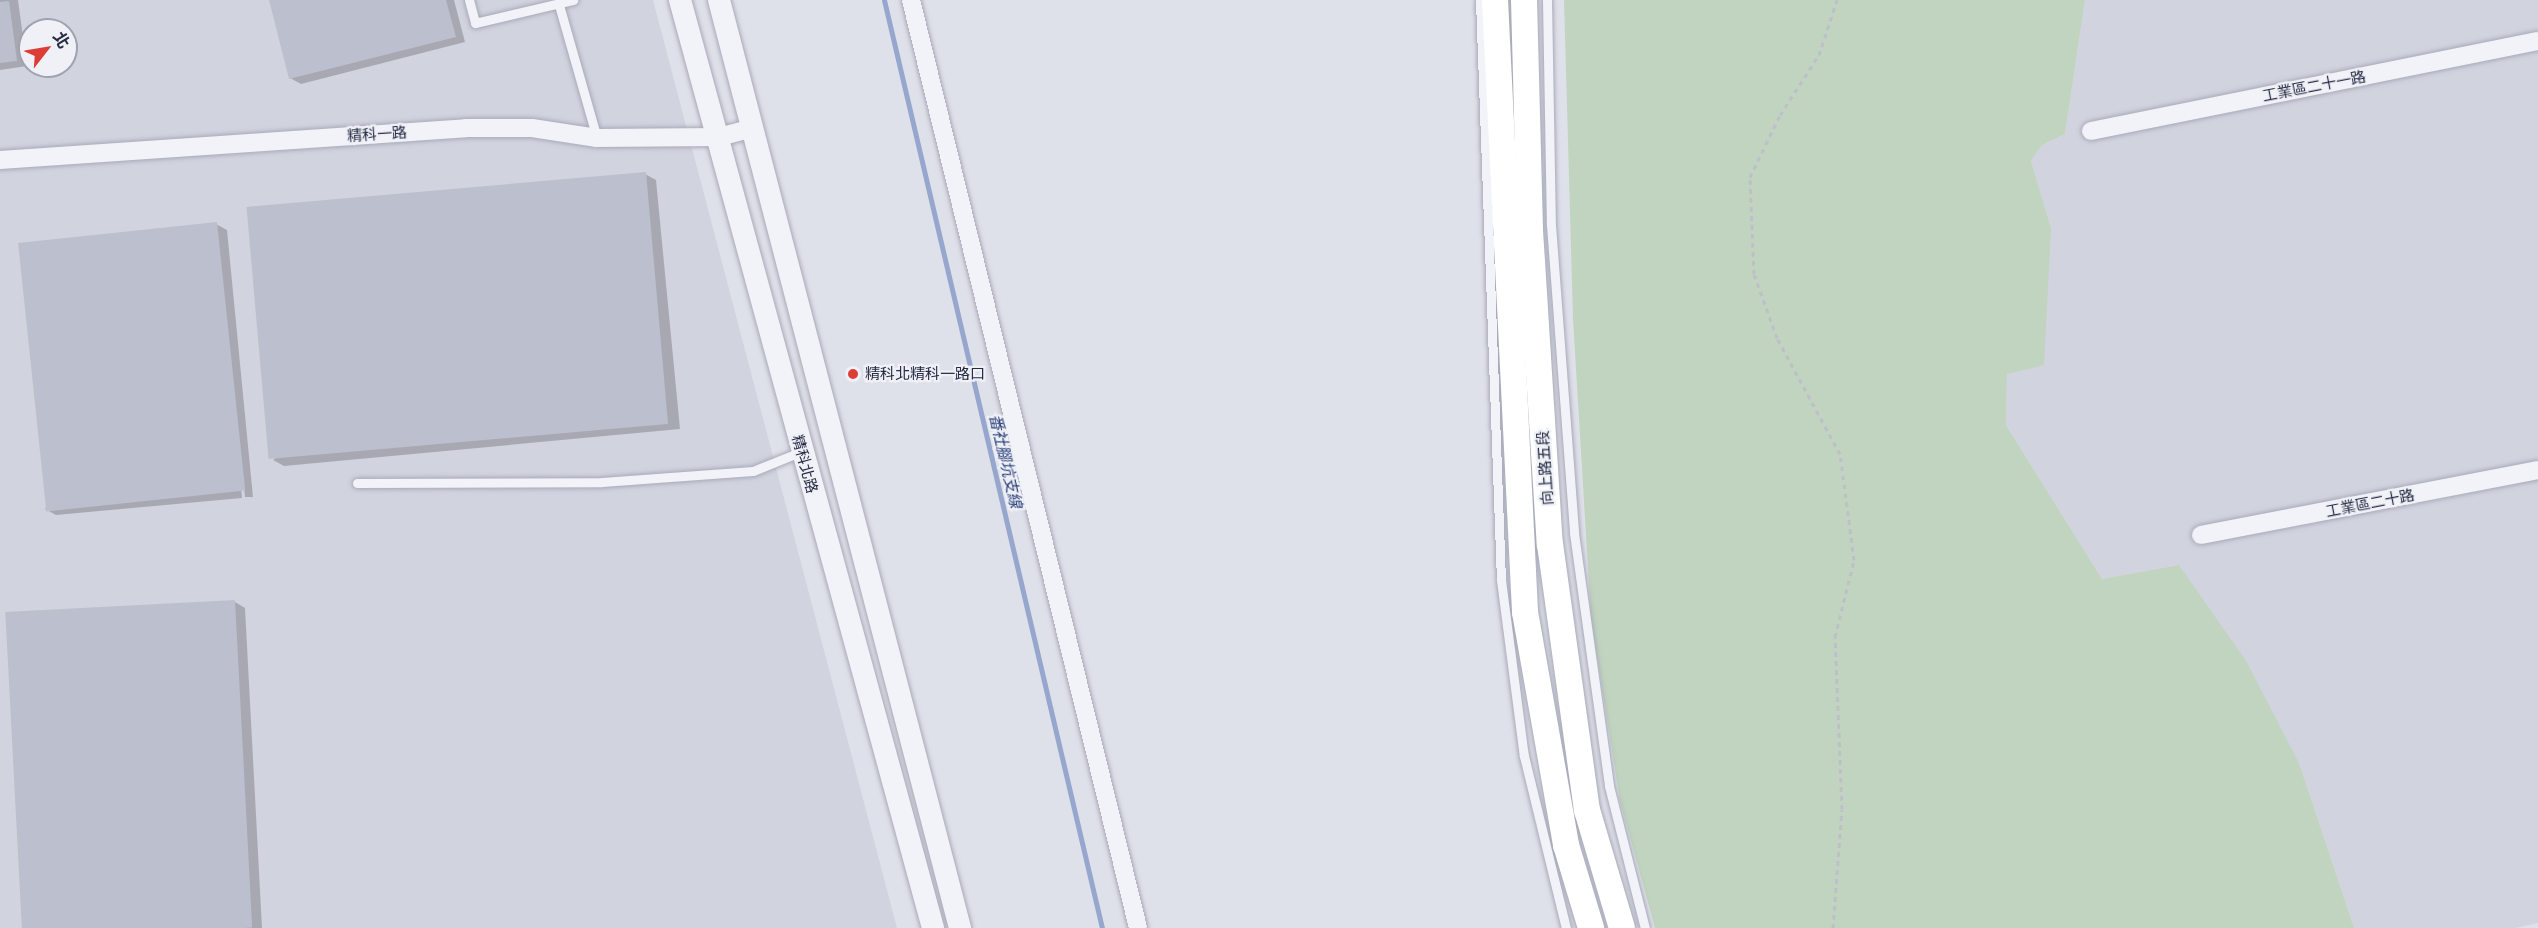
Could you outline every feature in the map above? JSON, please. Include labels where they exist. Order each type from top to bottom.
[{"type":"main road","name":"向上路五段","points":[[1495,0],[1525,612],[1566,845],[1591,928]]},
{"type":"main road","name":"向上路五段","points":[[1524,0],[1530,230],[1551,555],[1587,810],[1622,928]]},
{"type":"street","name":"精科北路","points":[[680,0],[777,345],[800,452],[933,928]]},
{"type":"street","points":[[719,0],[960,928]]},
{"type":"street","points":[[911,0],[1138,928]]},
{"type":"street","name":"工業區二十一路","points":[[2091,131],[2538,41]]},
{"type":"street","name":"精科一路","points":[[0,160],[466,128],[532,128],[597,138],[718,137],[753,128]]},
{"type":"street","name":"工業區二十路","points":[[2201,535],[2538,470]]},
{"type":"lane","points":[[469,0],[475,23],[573,0]]},
{"type":"lane","points":[[1480,0],[1501,580],[1524,756],[1566,928]]},
{"type":"lane","name":"向上路五段","points":[[1547,0],[1551,225],[1574,533],[1609,786],[1645,928]]},
{"type":"lane","points":[[559,4],[597,138]]},
{"type":"lane","points":[[357,483],[602,482],[753,471],[800,452]]},
{"type":"path","points":[[1833,928],[1842,809],[1835,637],[1854,560],[1840,453],[1777,338],[1754,273],[1750,177],[1779,115],[1819,55],[1837,0]]},
{"type":"shaded area","points":[[0,0],[653,0],[897,928],[0,928]]},
{"type":"shaded area","points":[[2085,0],[2538,0],[2538,923],[2516,928],[2354,928],[2299,763],[2179,565],[2102,579],[2006,425],[2007,374],[2051,228],[2031,161],[2042,145],[2065,134]]},
{"type":"green space","points":[[1564,0],[2085,0],[2065,134],[2042,145],[2031,161],[2051,228],[2044,365],[2007,374],[2006,425],[2102,579],[2179,565],[2246,661],[2299,763],[2354,928],[1655,928],[1620,801],[1591,618],[1573,319]]},
{"type":"building","points":[[269,0],[446,0],[456,37],[289,79]]},
{"type":"building","points":[[9,1],[17,61],[0,63],[0,2]]},
{"type":"building","points":[[646,172],[668,424],[269,459],[247,207]]},
{"type":"building","points":[[217,222],[245,491],[46,511],[18,243]]},
{"type":"building","points":[[235,600],[252,928],[22,928],[5,612]]},
{"type":"waterway","name":"番社腳坑支線","points":[[884,0],[1102,928]]},
{"type":"place","name":"精科北精科一路口","points":[[853,374]]}]
